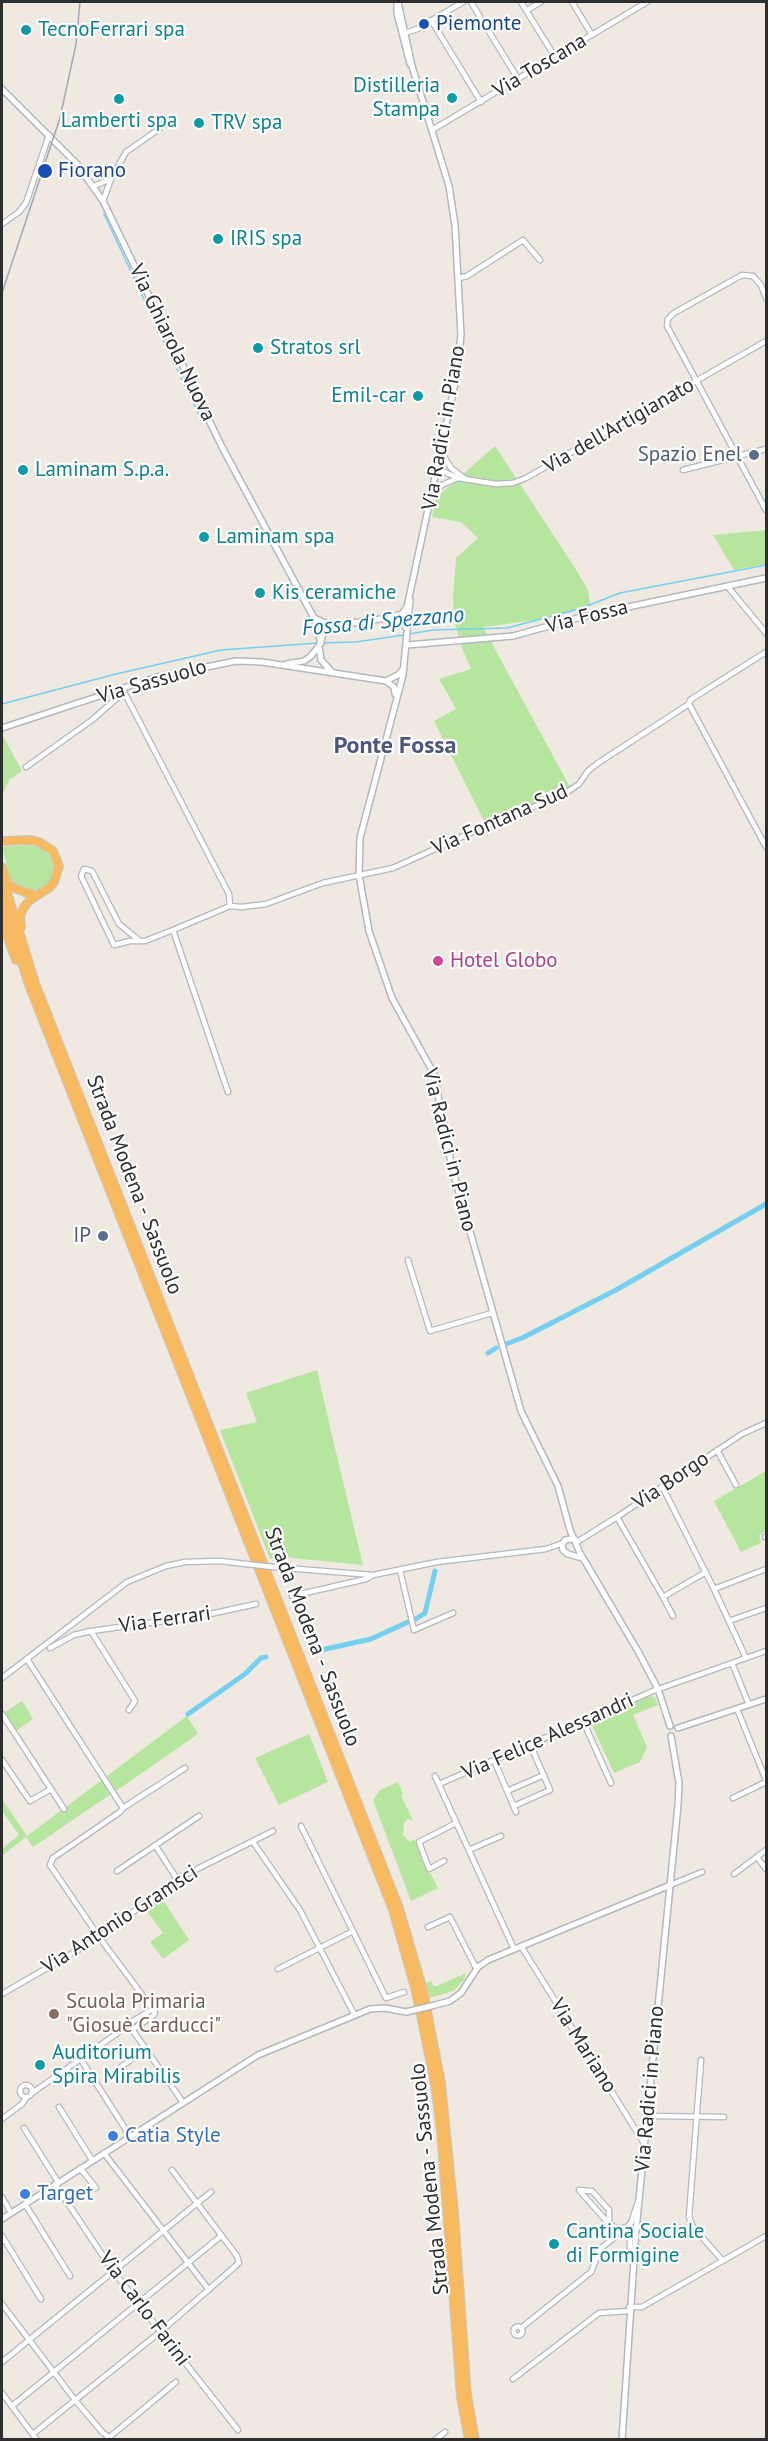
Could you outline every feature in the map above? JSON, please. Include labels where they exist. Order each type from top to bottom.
[{"type":"highway","points":[[2,841],[31,840],[46,845],[53,851],[59,866],[50,887],[24,907],[20,916],[23,943]]},
{"type":"highway","points":[[2,872],[12,887],[36,896]]},
{"type":"highway","name":"Strada Modena - Sassuolo","points":[[2,872],[48,1016],[399,1908],[423,1990],[441,2083],[454,2212],[467,2395],[475,2439]]},
{"type":"highway","name":"Strada Modena - Sassuolo","points":[[2,900],[29,985],[393,1910],[427,2040],[441,2130],[461,2397],[469,2439]]},
{"type":"highway","points":[[2,922],[19,967],[29,985]]},
{"type":"street","points":[[398,2],[404,47],[412,66]]},
{"type":"street","points":[[398,2],[412,66]]},
{"type":"street","points":[[405,33],[463,2]]},
{"type":"street","points":[[471,2],[518,79]]},
{"type":"street","points":[[521,2],[555,57]]},
{"type":"street","points":[[527,10],[541,2]]},
{"type":"street","points":[[572,2],[592,35]]},
{"type":"street","name":"Via Toscana","points":[[432,130],[647,2]]},
{"type":"street","points":[[398,15],[405,33],[404,47]]},
{"type":"street","points":[[431,20],[481,102]]},
{"type":"street","name":"Via Radici in Piano","points":[[412,66],[449,186],[459,278],[460,353],[410,600],[404,668],[360,838],[358,875],[369,931],[392,998],[434,1074],[452,1168],[521,1411],[558,1486],[568,1524],[584,1559],[639,1653],[675,1727],[667,1731],[673,1737],[679,1783],[633,2256],[621,2439]]},
{"type":"street","name":"Via Ghiarola Nuova","points":[[2,89],[49,135],[94,186],[103,201],[222,447],[321,634]]},
{"type":"street","points":[[103,201],[111,179],[128,150],[159,129],[163,123]]},
{"type":"street","points":[[2,224],[27,203],[49,135]]},
{"type":"street","points":[[94,186],[111,179]]},
{"type":"street","points":[[459,278],[467,276],[523,240],[540,260]]},
{"type":"street","points":[[766,298],[761,285],[753,276],[746,274],[668,319],[668,332],[698,381],[766,510]]},
{"type":"street","name":"Via dell'Artigianato","points":[[438,470],[458,478],[496,484],[513,483],[526,478],[766,341]]},
{"type":"street","points":[[683,470],[766,449]]},
{"type":"street","name":"Via dell'Artigianato","points":[[441,452],[451,468],[465,478]]},
{"type":"street","points":[[438,470],[451,468]]},
{"type":"street","points":[[432,495],[442,485],[458,478]]},
{"type":"street","name":"Via Fossa","points":[[407,645],[513,636],[585,616],[766,578]]},
{"type":"street","points":[[728,587],[766,633]]},
{"type":"street","points":[[394,704],[394,687],[386,681],[334,673],[323,664],[319,647],[321,634],[332,626],[387,618],[404,613],[410,600]]},
{"type":"street","points":[[314,618],[332,626]]},
{"type":"street","points":[[387,618],[401,620],[408,628]]},
{"type":"street","points":[[278,664],[304,661],[319,647]]},
{"type":"street","name":"Via Fontana Sud","points":[[230,906],[266,904],[323,883],[393,868],[561,796],[579,784],[588,771],[598,763],[689,704],[690,700],[766,652]]},
{"type":"street","name":"Via Sassuolo","points":[[2,728],[157,677],[221,663],[245,661],[334,673]]},
{"type":"street","points":[[386,681],[398,675],[404,668]]},
{"type":"street","points":[[26,766],[68,738],[123,690],[229,894],[230,906],[173,930],[140,941],[129,941],[118,945],[113,943],[81,876],[84,869],[92,871],[119,924],[140,941]]},
{"type":"street","points":[[689,704],[766,848]]},
{"type":"street","points":[[173,930],[228,1092]]},
{"type":"street","points":[[408,1260],[430,1331],[492,1312]]},
{"type":"street","name":"Via Borgo","points":[[577,1543],[742,1434],[766,1423]]},
{"type":"street","points":[[717,1450],[736,1485]]},
{"type":"street","points":[[662,1486],[714,1588],[746,1658]]},
{"type":"street","points":[[617,1517],[673,1616]]},
{"type":"street","name":"Via Radici in Piano","points":[[567,1554],[562,1548],[568,1524]]},
{"type":"street","points":[[565,1541],[577,1543],[575,1553],[567,1554]]},
{"type":"street","name":"Via Ferrari","points":[[546,1549],[565,1541]]},
{"type":"street","name":"Via Ferrari","points":[[2,1677],[108,1594],[147,1572],[185,1562],[220,1561],[373,1575],[438,1562],[546,1549],[560,1550],[567,1554]]},
{"type":"street","points":[[567,1554],[584,1559]]},
{"type":"street","points":[[714,1588],[766,1569]]},
{"type":"street","points":[[400,1570],[414,1630],[453,1613]]},
{"type":"street","points":[[663,1597],[706,1572]]},
{"type":"street","name":"Via Ferrari","points":[[292,1596],[366,1579],[373,1575]]},
{"type":"street","name":"Via Ferrari","points":[[50,1648],[74,1635],[91,1631],[201,1616],[256,1604]]},
{"type":"street","points":[[729,1621],[766,1608]]},
{"type":"street","points":[[66,1628],[74,1635]]},
{"type":"street","points":[[91,1631],[135,1701],[129,1710]]},
{"type":"street","name":"Via Felice Alessandri","points":[[439,1784],[658,1689],[766,1651]]},
{"type":"street","points":[[27,1659],[123,1808]]},
{"type":"street","points":[[732,1663],[749,1705]]},
{"type":"street","points":[[673,1737],[675,1727],[766,1699]]},
{"type":"street","points":[[734,1798],[766,1781],[736,1709]]},
{"type":"street","points":[[2,1714],[64,1809]]},
{"type":"street","points":[[583,1721],[611,1784]]},
{"type":"street","points":[[2,1726],[7,1722]]},
{"type":"street","points":[[514,1806],[550,1790],[530,1744]]},
{"type":"street","points":[[2,1760],[30,1801],[51,1789]]},
{"type":"street","points":[[494,1760],[516,1812]]},
{"type":"street","points":[[2,2119],[28,2093],[79,2057],[129,2026],[154,2015],[153,2009],[99,1937],[51,1867],[50,1862],[123,1808],[185,1768]]},
{"type":"street","points":[[507,1791],[544,1775]]},
{"type":"street","points":[[435,1776],[514,1949]]},
{"type":"street","points":[[117,1871],[199,1816]]},
{"type":"street","points":[[444,1862],[429,1869],[419,1842],[456,1823]]},
{"type":"street","points":[[301,1826],[386,1998],[404,1992]]},
{"type":"street","name":"Via Antonio Gramsci","points":[[2,1994],[99,1937],[177,1879],[273,1831]]},
{"type":"street","points":[[469,1850],[501,1836]]},
{"type":"street","points":[[253,1842],[300,1910],[354,2014]]},
{"type":"street","points":[[155,1845],[177,1879]]},
{"type":"street","points":[[734,1874],[766,1850]]},
{"type":"street","points":[[757,1857],[766,1869]]},
{"type":"street","points":[[2,2219],[258,2055],[354,2014],[378,2008],[406,2012],[450,2001],[461,1993],[478,1967],[488,1960],[702,1872]]},
{"type":"street","points":[[428,1927],[450,1917],[473,1963],[478,1967]]},
{"type":"street","points":[[278,1969],[352,1931]]},
{"type":"street","name":"Via Mariano","points":[[521,1946],[645,2145]]},
{"type":"street","points":[[129,2026],[182,2102]]},
{"type":"street","points":[[118,2069],[145,2050]]},
{"type":"street","points":[[79,2057],[130,2136]]},
{"type":"street","points":[[701,2060],[689,2217],[693,2227],[723,2261]]},
{"type":"street","points":[[58,2107],[92,2160]]},
{"type":"street","points":[[648,2116],[724,2117]]},
{"type":"street","name":"Via Carlo Farini","points":[[24,2128],[113,2271],[238,2430]]},
{"type":"street","points":[[104,2153],[210,2290]]},
{"type":"street","points":[[80,2168],[96,2188]]},
{"type":"street","points":[[33,2434],[160,2332],[239,2263],[237,2256],[172,2170]]},
{"type":"street","points":[[609,2224],[609,2210],[598,2197],[592,2191],[579,2190],[609,2224],[621,2229],[636,2230]]},
{"type":"street","points":[[2,2362],[211,2192]]},
{"type":"street","points":[[2,2197],[11,2212]]},
{"type":"street","points":[[521,2328],[591,2272],[602,2248],[621,2229],[631,2223],[635,2206],[640,2200]]},
{"type":"street","points":[[24,2204],[70,2276]]},
{"type":"street","points":[[621,2229],[630,2237],[630,2250],[633,2256]]},
{"type":"street","points":[[2,2236],[41,2299]]},
{"type":"street","points":[[12,2406],[221,2236]]},
{"type":"street","points":[[513,2379],[599,2313],[642,2307],[766,2236]]},
{"type":"street","points":[[552,2296],[556,2301]]},
{"type":"street","points":[[2,2304],[107,2438],[176,2382]]},
{"type":"street","points":[[2,2393],[37,2439]]},
{"type":"street","points":[[435,2439],[445,2432]]},
{"type":"green space","points":[[495,446],[577,571],[588,590],[590,605],[536,620],[483,627],[571,789],[560,796],[485,823],[434,721],[456,709],[439,679],[471,669],[454,620],[453,599],[456,558],[478,538],[461,522],[432,517],[436,498]]},
{"type":"green space","points":[[766,530],[766,564],[734,570],[713,535]]},
{"type":"green space","points":[[2,734],[22,771],[10,779],[2,795]]},
{"type":"green space","points":[[30,845],[42,848],[51,857],[54,868],[52,878],[46,887],[29,892],[17,887],[11,881],[2,847]]},
{"type":"green space","points":[[317,1370],[363,1565],[282,1557],[270,1559],[220,1430],[257,1422],[246,1393]]},
{"type":"green space","points":[[766,1471],[766,1531],[759,1535],[761,1543],[741,1552],[714,1501]]},
{"type":"green space","points":[[651,1696],[655,1698],[658,1705],[633,1715],[647,1747],[640,1762],[614,1773],[590,1721]]},
{"type":"green space","points":[[22,1701],[33,1719],[17,1730],[5,1712]]},
{"type":"green space","points":[[187,1716],[198,1734],[116,1791],[107,1776]]},
{"type":"green space","points":[[309,1734],[328,1782],[279,1805],[255,1758]]},
{"type":"green space","points":[[102,1780],[111,1794],[33,1847],[26,1837],[2,1856],[2,1849],[19,1835],[2,1811],[2,1799],[27,1836]]},
{"type":"green space","points":[[398,1782],[403,1794],[401,1796],[413,1820],[408,1819],[404,1823],[403,1835],[410,1842],[414,1839],[429,1874],[438,1888],[411,1901],[373,1800],[380,1790]]},
{"type":"green space","points":[[160,1895],[189,1940],[163,1959],[150,1942],[163,1933],[144,1907]]},
{"type":"green space","points":[[466,1973],[464,1980],[453,1991],[430,1998],[426,1983],[432,1981],[433,1986],[437,1986]]},
{"type":"waterway","points":[[104,214],[165,344]]},
{"type":"waterway","points":[[177,369],[200,417]]},
{"type":"waterway","name":"Fossa di Spezzano","points":[[409,634],[433,630],[507,628],[579,609],[620,593],[766,565]]},
{"type":"waterway","name":"Fossa di Spezzano","points":[[322,643],[356,642],[404,635]]},
{"type":"waterway","name":"Fossa di Spezzano","points":[[2,704],[116,674],[221,650],[318,643]]},
{"type":"waterway","points":[[506,1344],[616,1290],[766,1204]]},
{"type":"waterway","points":[[488,1353],[496,1348]]},
{"type":"waterway","points":[[414,1620],[425,1613],[435,1571]]},
{"type":"waterway","points":[[312,1652],[371,1639],[408,1622]]},
{"type":"waterway","points":[[188,1714],[245,1674],[261,1658],[266,1657]]},
{"type":"railway","points":[[2,293],[60,118],[76,44],[80,2]]},
{"type":"place","name":"Piemonte","points":[[424,24]]},
{"type":"place","name":"TecnoFerrari spa","points":[[26,30]]},
{"type":"place","name":"Distilleria Stampa","points":[[452,98]]},
{"type":"place","name":"Lamberti spa","points":[[119,99]]},
{"type":"place","name":"TRV spa","points":[[199,123]]},
{"type":"place","name":"Fiorano","points":[[45,171]]},
{"type":"place","name":"IRIS spa","points":[[218,239]]},
{"type":"place","name":"Stratos srl","points":[[258,348]]},
{"type":"place","name":"Emil-car","points":[[418,396]]},
{"type":"place","name":"Spazio Enel","points":[[754,455]]},
{"type":"place","name":"Laminam S.p.a.","points":[[23,470]]},
{"type":"place","name":"Laminam spa","points":[[204,537]]},
{"type":"place","name":"Kis ceramiche","points":[[260,593]]},
{"type":"place","name":"Hotel Globo","points":[[438,961]]},
{"type":"place","name":"IP","points":[[103,1236]]},
{"type":"place","name":"Scuola Primaria \"Giosuè Carducci\"","points":[[54,2014]]},
{"type":"place","name":"Auditorium Spira Mirabilis","points":[[40,2065]]},
{"type":"place","name":"Catia Style","points":[[113,2136]]},
{"type":"place","name":"Target","points":[[25,2194]]},
{"type":"place","name":"Cantina Sociale di Formigine","points":[[554,2244]]},
{"type":"district","name":"Ponte Fossa","points":[[395,746]]}]
